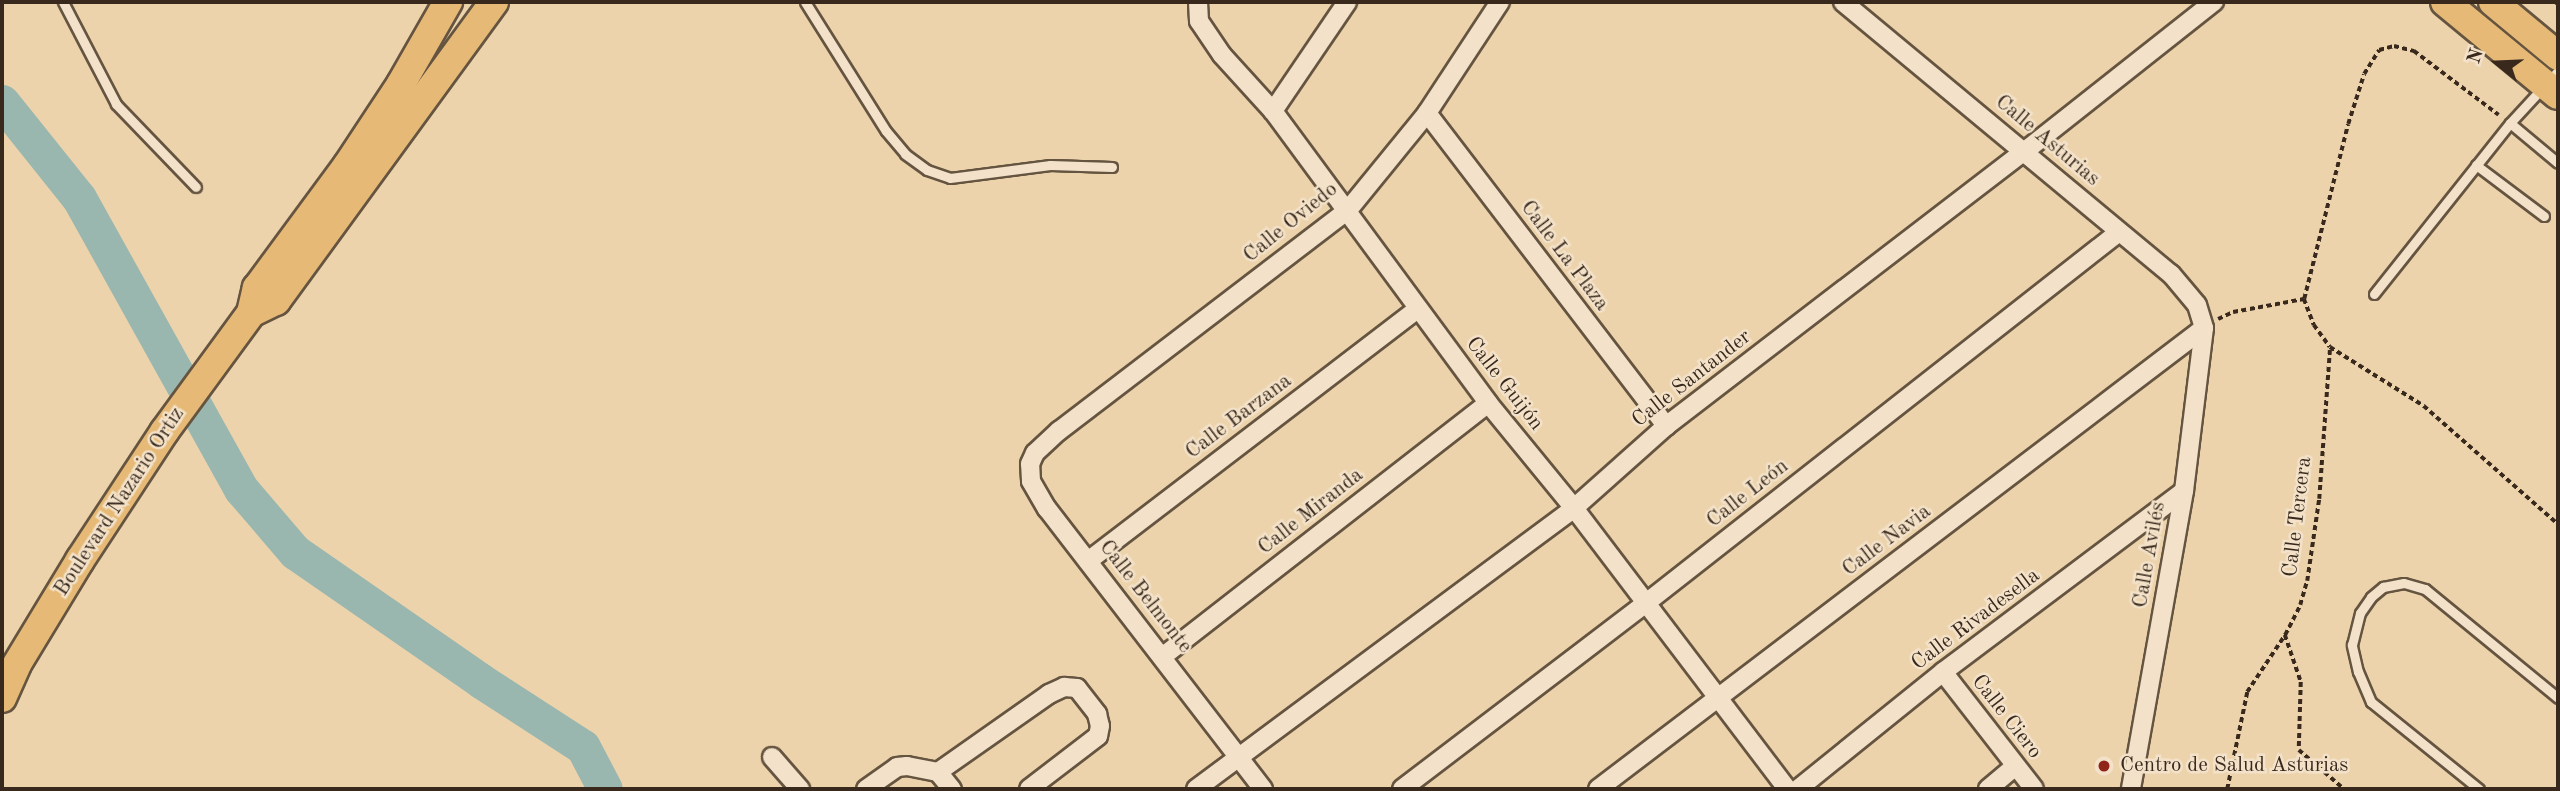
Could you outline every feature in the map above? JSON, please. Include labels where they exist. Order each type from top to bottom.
[{"type":"main road","name":"Boulevard Nazario Ortiz","points":[[2,698],[17,664],[73,572],[164,432],[251,313],[257,288],[347,166],[401,84],[448,2]]},
{"type":"main road","name":"Boulevard Nazario Ortiz","points":[[251,313],[276,301],[494,2]]},
{"type":"main road","points":[[2445,2],[2554,83]]},
{"type":"main road","points":[[2493,2],[2558,56]]},
{"type":"street","name":"Calle Guijón","points":[[1198,2],[1199,20],[1206,33],[1273,111],[1488,402],[1574,508],[1787,789]]},
{"type":"street","points":[[1273,111],[1347,2]]},
{"type":"street","name":"Calle Oviedo","points":[[1059,431],[1348,210],[1427,113],[1500,2]]},
{"type":"street","name":"Calle Asturias","points":[[1843,2],[2185,286],[2197,305],[2204,328]]},
{"type":"street","name":"Calle Santander","points":[[1196,789],[1574,508],[1666,426],[2025,151],[2214,2]]},
{"type":"street","name":"Calle La Plaza","points":[[1427,113],[1666,426]]},
{"type":"street","name":"Calle León","points":[[1402,789],[1646,603],[2119,232]]},
{"type":"street","name":"Calle Barzana","points":[[1088,561],[1418,309]]},
{"type":"street","name":"Calle Avilés","points":[[2132,789],[2184,491],[2204,328]]},
{"type":"street","name":"Calle Navia","points":[[1598,789],[2204,328]]},
{"type":"street","name":"Calle Miranda","points":[[1162,657],[1488,402]]},
{"type":"street","name":"Calle Belmonte","points":[[1059,431],[1035,453],[1029,474],[1046,509],[1263,789]]},
{"type":"street","name":"Calle Rivadesella","points":[[1798,789],[1942,672],[2184,491]]},
{"type":"street","name":"Calle Ciero","points":[[1942,672],[2034,789]]},
{"type":"street","points":[[938,772],[1032,706],[1057,690],[1072,686],[1088,701],[1100,726],[1098,736],[1029,789]]},
{"type":"street","points":[[772,757],[800,789]]},
{"type":"street","points":[[866,789],[897,767],[907,766],[938,772],[952,789]]},
{"type":"street","points":[[1988,789],[2015,766]]},
{"type":"lane","points":[[63,2],[116,104],[195,187]]},
{"type":"lane","points":[[805,2],[886,131],[905,154],[927,170],[950,178],[1050,165],[1112,167]]},
{"type":"lane","points":[[2374,294],[2510,123],[2554,83]]},
{"type":"lane","points":[[2510,123],[2558,163]]},
{"type":"lane","points":[[2476,165],[2544,216]]},
{"type":"lane","points":[[2479,789],[2371,702],[2363,688],[2351,645],[2360,613],[2371,597],[2383,587],[2404,583],[2425,589],[2558,698]]},
{"type":"path","points":[[2510,123],[2414,51],[2394,46],[2379,51],[2364,74],[2348,124],[2304,299],[2314,325],[2330,347],[2424,406],[2558,524]]},
{"type":"path","points":[[2204,328],[2233,312],[2304,299]]},
{"type":"path","name":"Calle Tercera","points":[[2227,789],[2247,692],[2285,635],[2300,606],[2313,554],[2330,347]]},
{"type":"path","points":[[2285,635],[2301,682],[2299,750],[2344,789]]},
{"type":"waterway","points":[[2,102],[79,198],[241,489],[295,552],[481,681],[583,747],[605,789]]},
{"type":"place","name":"Centro de Salud Asturias","points":[[2104,766]]}]
